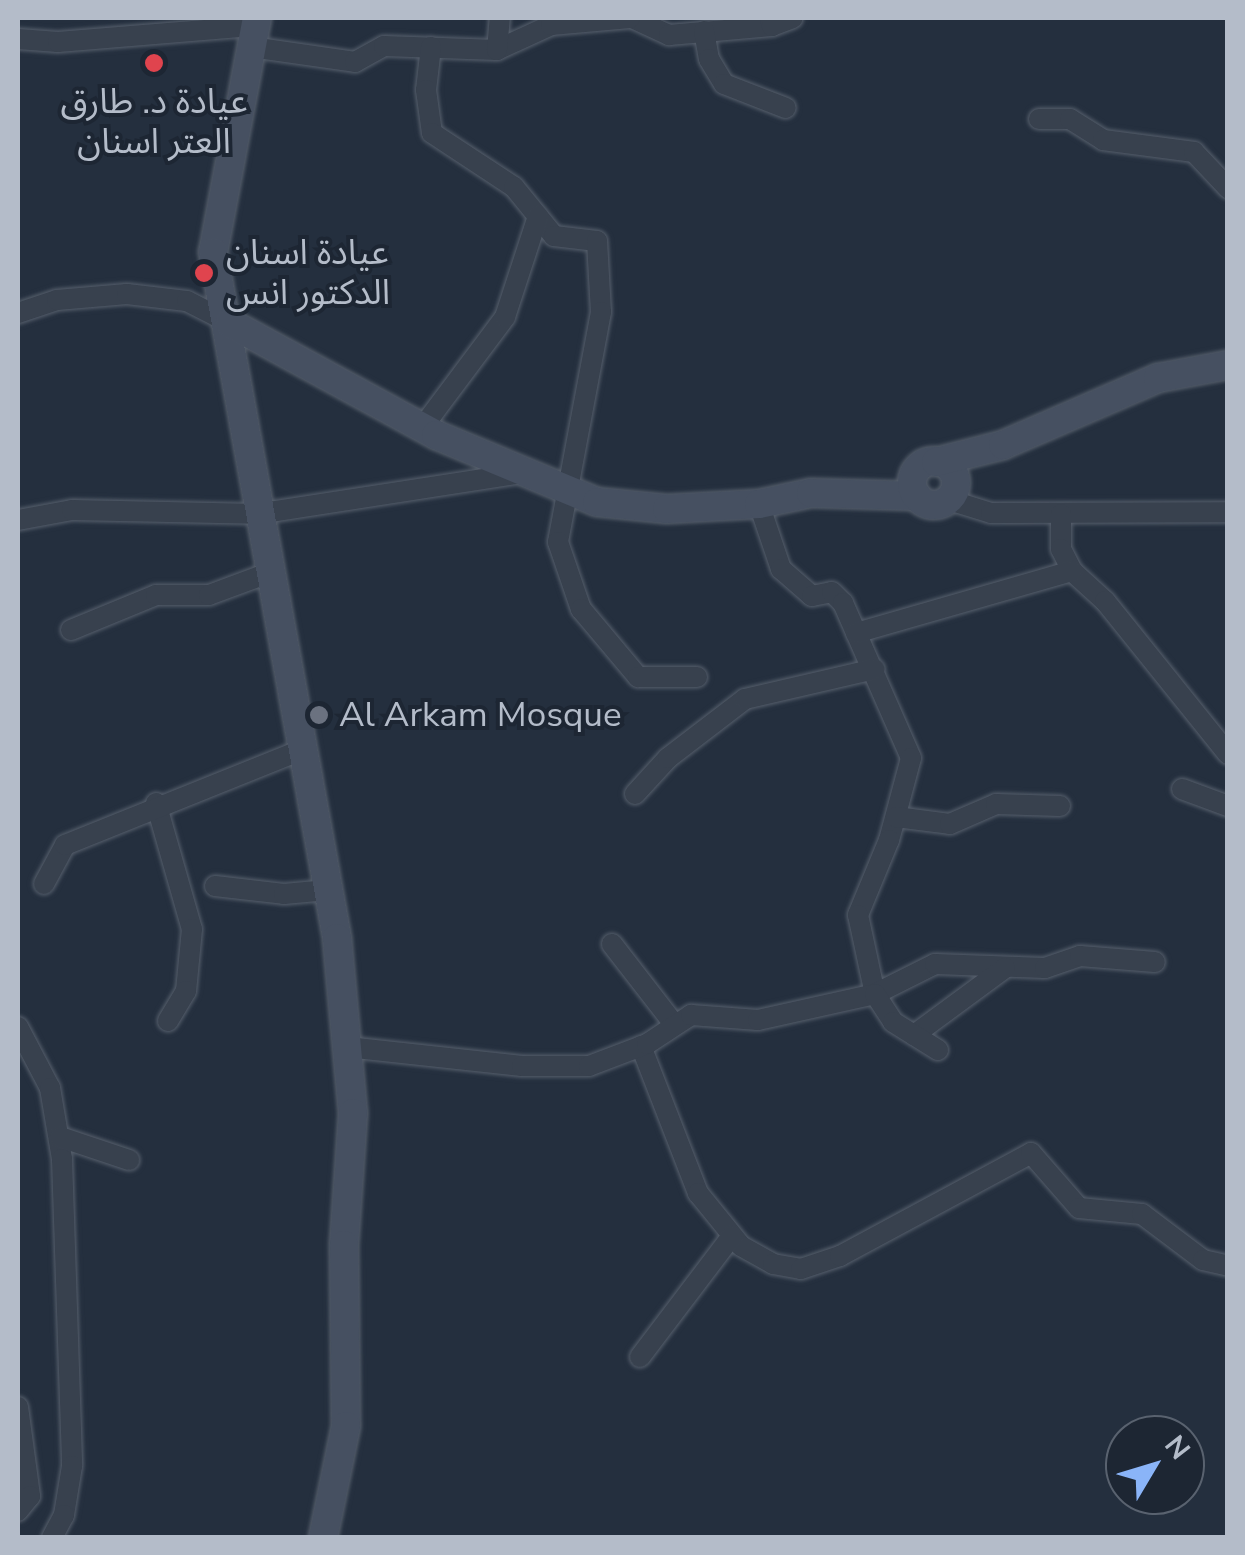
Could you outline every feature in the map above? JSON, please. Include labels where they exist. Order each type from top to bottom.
[{"type":"street","points":[[497,50],[500,18]]},
{"type":"street","points":[[18,40],[254,30],[355,62],[384,46],[497,50],[551,24],[631,18],[668,35],[794,18]]},
{"type":"street","points":[[254,30],[214,234],[257,514],[328,890],[353,1123],[344,1244],[347,1414],[324,1538]]},
{"type":"street","points":[[704,30],[709,58],[724,84],[786,108]]},
{"type":"street","points":[[432,48],[426,90],[432,134],[514,187],[554,236],[597,240],[601,312],[558,542],[581,609],[601,638],[638,676],[696,677]]},
{"type":"street","points":[[1039,119],[1070,119],[1103,140],[1194,152],[1228,188]]},
{"type":"street","points":[[422,428],[505,317],[538,216]]},
{"type":"street","points":[[18,313],[57,300],[127,294],[187,301],[422,428],[566,492],[638,508],[759,504],[811,493],[917,496],[928,504],[949,500],[991,513],[1228,512]]},
{"type":"street","points":[[917,496],[914,476],[936,462],[1003,445],[1158,378],[1228,365]]},
{"type":"street","points":[[936,462],[956,480],[949,500]]},
{"type":"street","points":[[18,520],[72,510],[257,514],[522,473]]},
{"type":"street","points":[[759,504],[781,569],[812,596],[838,597],[875,670],[911,758],[896,817],[858,915],[875,994],[893,1022],[938,1050]]},
{"type":"street","points":[[1062,514],[1061,549],[1072,570],[1105,602],[1228,754]]},
{"type":"street","points":[[856,632],[1072,570]]},
{"type":"street","points":[[71,630],[160,594],[209,595],[268,573]]},
{"type":"street","points":[[635,794],[668,758],[745,699],[875,670]]},
{"type":"street","points":[[44,884],[61,848],[156,803],[301,750]]},
{"type":"street","points":[[1182,789],[1228,806]]},
{"type":"street","points":[[156,803],[192,929],[186,992],[168,1021]]},
{"type":"street","points":[[896,817],[950,824],[996,804],[1060,806]]},
{"type":"street","points":[[215,886],[284,894],[328,890]]},
{"type":"street","points":[[612,944],[674,1024]]},
{"type":"street","points":[[346,1047],[539,1066],[589,1066],[640,1046],[700,1013],[772,1018],[875,994],[935,964],[1045,968],[1080,956],[1155,962]]},
{"type":"street","points":[[914,1035],[1004,968]]},
{"type":"street","points":[[18,1027],[50,1088],[60,1137],[72,1466],[64,1515],[52,1538]]},
{"type":"street","points":[[640,1046],[698,1193],[732,1236],[761,1260],[800,1269],[840,1256],[1031,1153],[1079,1208],[1142,1214],[1203,1260],[1228,1266]]},
{"type":"street","points":[[60,1137],[129,1160]]},
{"type":"street","points":[[640,1356],[732,1236]]},
{"type":"street","points":[[18,1408],[30,1496],[18,1512]]},
{"type":"place","name":"عيادة د. طارق العتر اسنان","points":[[154,63]]},
{"type":"place","name":"عيادة اسنان الدكتور انس","points":[[204,273]]},
{"type":"place","name":"Al Arkam Mosque","points":[[319,715]]}]
